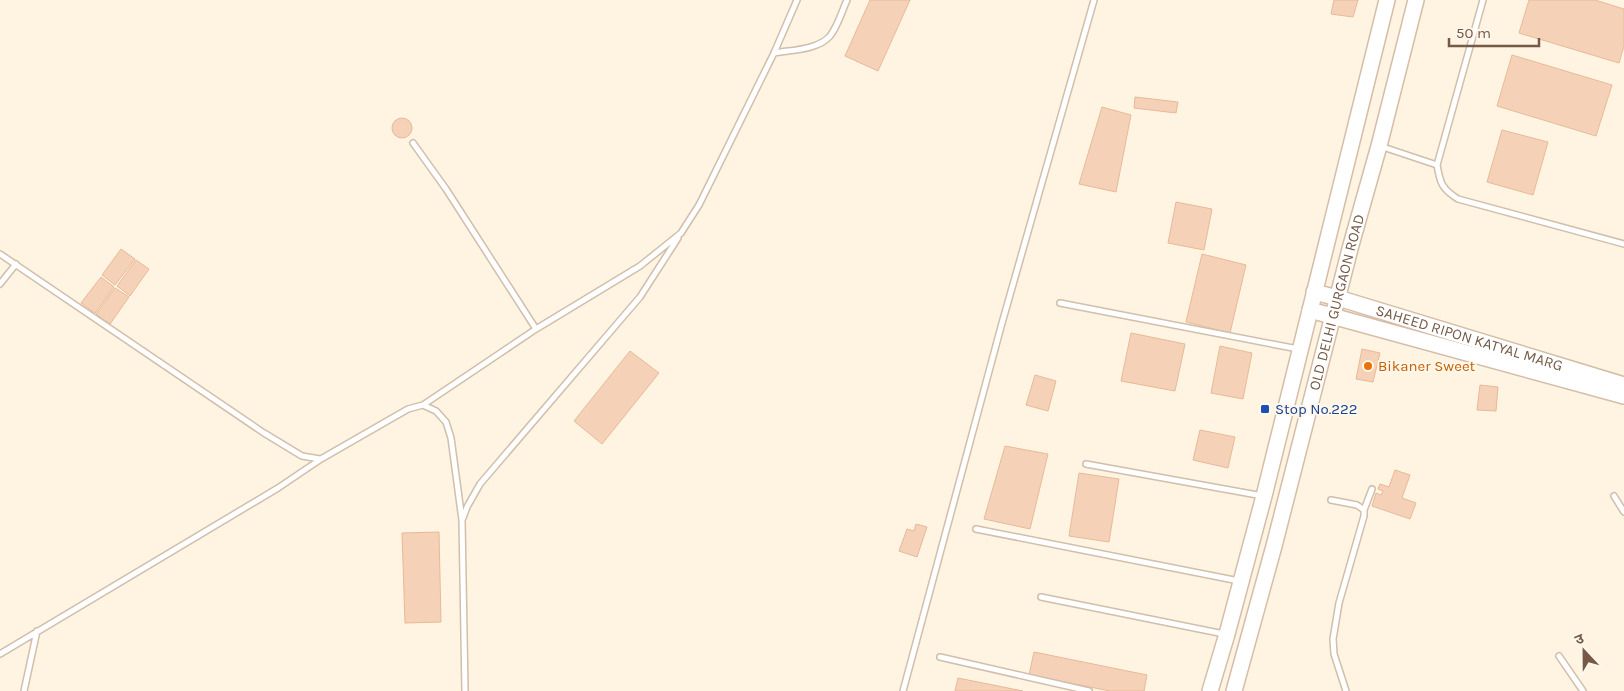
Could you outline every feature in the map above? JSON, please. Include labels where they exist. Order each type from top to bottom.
[{"type":"main road","name":"OLD DELHI GURGAON ROAD","points":[[1210,691],[1264,496],[1387,0]]},
{"type":"main road","name":"OLD DELHI GURGAON ROAD","points":[[1234,691],[1274,546],[1416,0]]},
{"type":"main road","name":"SAHEED RIPON KATYAL MARG","points":[[1314,292],[1624,385]]},
{"type":"main road","name":"SAHEED RIPON KATYAL MARG","points":[[1310,310],[1624,396]]},
{"type":"lane","points":[[462,520],[480,484],[640,297],[700,205],[774,53],[797,0]]},
{"type":"lane","points":[[774,53],[816,45],[824,40],[830,35],[848,0]]},
{"type":"lane","points":[[904,691],[1002,323],[1094,0]]},
{"type":"lane","points":[[1484,0],[1437,164],[1439,179],[1446,191],[1458,199],[1624,244]]},
{"type":"lane","points":[[413,142],[446,189],[536,328]]},
{"type":"lane","points":[[1379,146],[1437,164]]},
{"type":"lane","points":[[0,654],[278,488],[321,459],[408,409],[422,405],[536,328],[640,266],[681,234]]},
{"type":"lane","points":[[0,254],[286,448],[302,456],[321,459]]},
{"type":"lane","points":[[0,284],[16,264]]},
{"type":"lane","points":[[1060,303],[1301,349]]},
{"type":"lane","points":[[422,405],[436,411],[446,422],[451,438],[462,520],[465,691]]},
{"type":"lane","points":[[1086,464],[1264,496]]},
{"type":"lane","points":[[1346,691],[1334,654],[1333,639],[1339,603],[1364,516],[1364,510],[1372,489]]},
{"type":"lane","points":[[1614,496],[1624,512]]},
{"type":"lane","points":[[1331,500],[1357,505],[1364,510]]},
{"type":"lane","points":[[976,529],[1242,581]]},
{"type":"lane","points":[[1041,598],[1227,634]]},
{"type":"lane","points":[[24,691],[37,631]]},
{"type":"lane","points":[[1559,656],[1582,691]]},
{"type":"lane","points":[[940,657],[1089,691]]},
{"type":"building","points":[[870,0],[910,0],[878,71],[845,56]]},
{"type":"building","points":[[1334,0],[1358,0],[1353,17],[1331,14]]},
{"type":"building","points":[[1529,0],[1595,0],[1624,9],[1624,46],[1619,63],[1519,33]]},
{"type":"building","points":[[1512,55],[1612,85],[1596,136],[1497,106]]},
{"type":"building","points":[[1135,97],[1178,102],[1176,113],[1134,108]]},
{"type":"building","points":[[1102,107],[1131,115],[1116,192],[1079,184]]},
{"type":"building","points":[[402,118],[409,121],[412,128],[409,135],[402,138],[395,135],[392,128],[395,121]]},
{"type":"building","points":[[1502,130],[1548,142],[1533,195],[1487,182]]},
{"type":"building","points":[[1176,202],[1212,209],[1204,250],[1168,243]]},
{"type":"building","points":[[121,249],[135,259],[115,285],[102,275]]},
{"type":"building","points":[[1202,254],[1246,265],[1230,333],[1186,322]]},
{"type":"building","points":[[136,260],[149,269],[130,296],[117,286]]},
{"type":"building","points":[[101,277],[114,287],[95,313],[81,303]]},
{"type":"building","points":[[115,288],[129,297],[110,324],[96,314]]},
{"type":"building","points":[[1131,333],[1185,344],[1175,391],[1121,381]]},
{"type":"building","points":[[1220,346],[1252,353],[1243,399],[1211,393]]},
{"type":"building","name":"Bikaner Sweet","points":[[1362,349],[1380,353],[1373,382],[1356,379]]},
{"type":"building","points":[[630,351],[659,373],[602,444],[574,421]]},
{"type":"building","points":[[1035,375],[1056,381],[1048,411],[1026,405]]},
{"type":"building","points":[[1480,385],[1498,387],[1496,411],[1477,410]]},
{"type":"building","points":[[1200,430],[1235,437],[1228,468],[1193,460]]},
{"type":"building","points":[[1005,446],[1048,454],[1030,529],[984,519]]},
{"type":"building","points":[[1395,470],[1410,475],[1402,498],[1416,503],[1410,519],[1372,506],[1376,493],[1381,495],[1383,491],[1378,489],[1380,484],[1389,487]]},
{"type":"building","points":[[1079,473],[1119,479],[1109,542],[1069,536]]},
{"type":"building","points":[[916,524],[927,527],[917,557],[899,551],[907,529],[914,531]]},
{"type":"building","points":[[439,532],[441,622],[405,623],[402,533]]},
{"type":"building","points":[[1034,652],[1147,675],[1144,691],[1110,691],[1029,675]]},
{"type":"building","points":[[958,678],[1023,691],[955,691]]},
{"type":"place","name":"Bikaner Sweet","points":[[1368,366]]},
{"type":"place","name":"Stop No.222","points":[[1265,409]]}]
